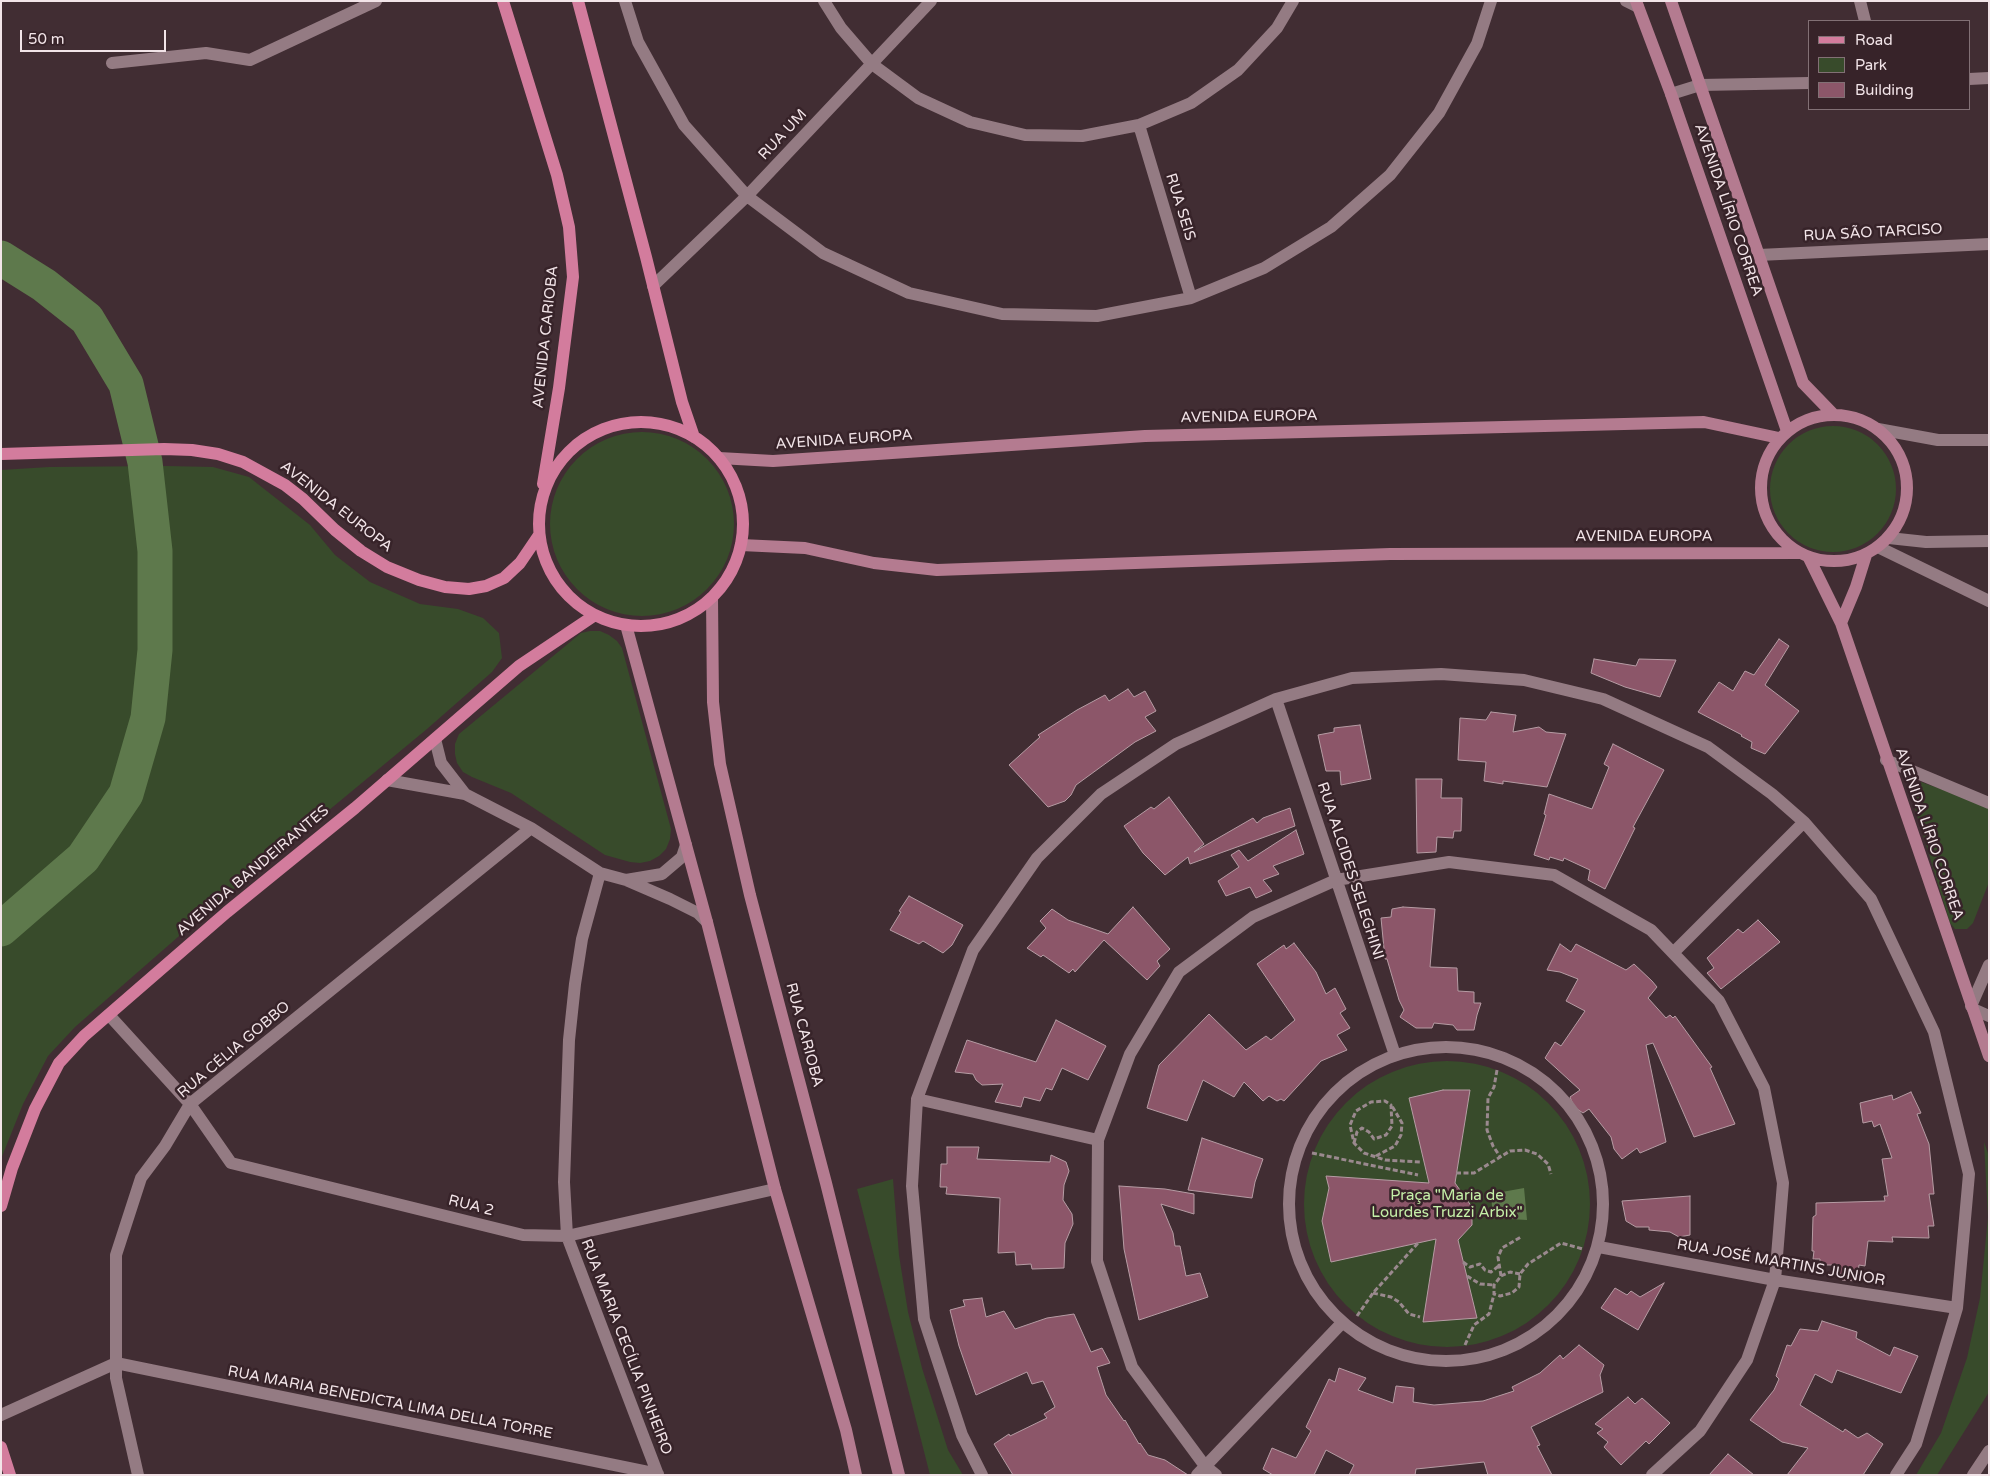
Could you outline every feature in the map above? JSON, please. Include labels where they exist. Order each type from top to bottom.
[{"type":"main road","name":"AVENIDA CARIOBA","points":[[503,1],[557,175],[569,227],[573,277],[559,388],[540,506]]},
{"type":"main road","points":[[578,1],[682,402],[694,437]]},
{"type":"main road","name":"AVENIDA LÍRIO CORREA","points":[[1671,1],[1803,383],[1833,414]]},
{"type":"main road","name":"AVENIDA LÍRIO CORREA","points":[[1637,4],[1671,94],[1783,434]]},
{"type":"main road","points":[[1833,414],[1857,418],[1878,429],[1895,447],[1905,469],[1908,494],[1902,517],[1889,538],[1878,548],[1866,555],[1848,561],[1828,562],[1804,556],[1781,540],[1768,522],[1760,501],[1760,478],[1766,457],[1783,434],[1809,419],[1833,414]]},
{"type":"main road","name":"AVENIDA EUROPA","points":[[719,458],[773,461],[1145,436],[1704,422],[1783,434]]},
{"type":"main road","points":[[630,423],[663,425],[694,437],[719,458],[735,484],[743,514],[742,545],[731,574],[712,598],[687,616],[657,625],[626,625],[595,615],[573,601],[557,582],[545,560],[539,535],[540,506],[551,475],[571,450],[599,432],[630,423]]},
{"type":"main road","name":"AVENIDA EUROPA","points":[[1,454],[164,449],[192,450],[218,454],[244,462],[285,486],[303,499],[335,530],[361,551],[387,567],[419,580],[446,587],[486,586],[504,578],[520,563],[539,535]]},
{"type":"main road","name":"AVENIDA EUROPA","points":[[742,545],[805,548],[874,563],[936,570],[1390,554],[1804,556]]},
{"type":"main road","points":[[1841,623],[1856,587],[1866,555]]},
{"type":"main road","name":"AVENIDA LÍRIO CORREA","points":[[1804,556],[1841,623],[1886,760],[1989,1056]]},
{"type":"main road","name":"RUA CARIOBA","points":[[712,598],[713,702],[720,764],[750,895],[826,1183],[899,1475]]},
{"type":"main road","name":"AVENIDA BANDEIRANTES","points":[[1,1206],[12,1168],[35,1109],[59,1063],[84,1036],[227,912],[387,780],[519,666],[595,615]]},
{"type":"main road","points":[[626,625],[707,922],[775,1189],[846,1430],[856,1475]]},
{"type":"main road","points":[[1,1447],[10,1475]]},
{"type":"street","points":[[112,63],[206,53],[250,60],[376,1]]},
{"type":"street","points":[[625,1],[638,42],[684,125],[747,196],[823,253],[909,293],[1002,314],[1098,316],[1191,298],[1264,268],[1331,227],[1390,175],[1439,113],[1476,44],[1491,1]]},
{"type":"street","points":[[824,1],[841,28],[872,64],[918,98],[970,122],[997,129],[1025,135],[1082,136],[1138,125],[1191,103],[1238,70],[1277,28],[1293,1]]},
{"type":"street","name":"RUA UM","points":[[653,286],[747,196],[931,1]]},
{"type":"street","points":[[1626,1],[1637,4]]},
{"type":"street","points":[[1860,1],[1865,20]]},
{"type":"street","points":[[1970,79],[1989,78]]},
{"type":"street","points":[[1671,94],[1700,85],[1808,83]]},
{"type":"street","name":"RUA SEIS","points":[[1138,125],[1191,298]]},
{"type":"street","name":"RUA SÃO TARCISO","points":[[1759,255],[1989,244]]},
{"type":"street","points":[[1878,429],[1938,440],[1989,440]]},
{"type":"street","points":[[1889,538],[1926,542],[1989,541]]},
{"type":"street","points":[[1878,548],[1989,601]]},
{"type":"street","points":[[982,1475],[962,1435],[924,1319],[912,1186],[917,1099],[972,950],[1037,858],[1101,794],[1176,744],[1276,699],[1352,678],[1440,674],[1524,680],[1603,699],[1708,747],[1772,794],[1804,822],[1871,899],[1934,1032],[1969,1174],[1957,1308],[1916,1444],[1896,1475]]},
{"type":"street","name":"RUA ALCIDES SELEGHINI","points":[[1276,699],[1394,1052]]},
{"type":"street","points":[[435,739],[441,763],[465,794]]},
{"type":"street","points":[[1886,760],[1989,803]]},
{"type":"street","points":[[387,780],[465,794],[530,828],[600,873],[626,880],[684,906],[698,913],[707,922]]},
{"type":"street","points":[[1673,952],[1804,822]]},
{"type":"street","name":"RUA CÉLIA GOBBO","points":[[138,1475],[116,1378],[116,1254],[141,1178],[165,1146],[190,1104],[530,828]]},
{"type":"street","points":[[626,880],[662,874],[682,857],[686,845]]},
{"type":"street","points":[[1216,1475],[1201,1470],[1132,1367],[1097,1261],[1098,1140],[1130,1054],[1179,972],[1253,917],[1336,880],[1449,862],[1554,875],[1651,930],[1719,1001],[1764,1088],[1783,1183],[1775,1280],[1747,1360],[1700,1431],[1652,1475]]},
{"type":"street","name":"RUA MARIA CECÍLIA PINHEIRO","points":[[600,873],[582,939],[569,1040],[564,1182],[566,1236],[658,1474]]},
{"type":"street","points":[[1989,965],[1972,1007],[1989,1016]]},
{"type":"street","name":"RUA 2","points":[[109,1014],[190,1104],[231,1163],[523,1236],[566,1236],[775,1189]]},
{"type":"street","points":[[1454,1047],[1502,1056],[1545,1080],[1578,1116],[1599,1160],[1605,1209],[1599,1247],[1572,1301],[1536,1335],[1490,1356],[1440,1362],[1390,1352],[1340,1325],[1314,1290],[1293,1245],[1288,1196],[1298,1148],[1323,1105],[1360,1072],[1394,1052],[1454,1047]]},
{"type":"street","points":[[917,1099],[1098,1140]]},
{"type":"street","name":"RUA JOSÉ MARTINS JUNIOR","points":[[1599,1247],[1775,1280],[1957,1308]]},
{"type":"street","points":[[1201,1470],[1340,1325]]},
{"type":"street","points":[[1,1415],[116,1363]]},
{"type":"street","name":"RUA MARIA BENEDICTA LIMA DELLA TORRE","points":[[116,1363],[658,1474]]},
{"type":"street","points":[[1974,1475],[1989,1451]]},
{"type":"path","points":[[1497,1070],[1494,1087],[1488,1098],[1487,1130],[1493,1146],[1501,1158]]},
{"type":"path","points":[[1375,1156],[1395,1146],[1401,1135],[1402,1123],[1391,1105],[1385,1101],[1371,1102],[1356,1111],[1350,1125],[1354,1143],[1364,1153],[1385,1160],[1420,1162]]},
{"type":"path","points":[[1354,1143],[1357,1132],[1362,1128],[1369,1132],[1374,1139],[1386,1135],[1392,1126],[1391,1105]]},
{"type":"path","points":[[1456,1174],[1474,1174],[1510,1151],[1525,1150],[1537,1154],[1548,1164],[1550,1174]]},
{"type":"path","points":[[1312,1154],[1418,1175]]},
{"type":"path","points":[[1501,1276],[1501,1265],[1498,1257],[1502,1248],[1521,1237]]},
{"type":"path","points":[[1357,1316],[1372,1293],[1418,1243]]},
{"type":"path","points":[[1494,1294],[1500,1296],[1512,1293],[1519,1286],[1520,1274],[1528,1264],[1544,1252],[1561,1243],[1584,1249]]},
{"type":"path","points":[[1463,1262],[1470,1267],[1480,1264],[1485,1270],[1491,1272],[1501,1265]]},
{"type":"path","points":[[1465,1345],[1474,1325],[1489,1314],[1494,1294],[1494,1285],[1501,1276],[1510,1272],[1520,1274]]},
{"type":"path","points":[[1467,1276],[1480,1284],[1494,1285]]},
{"type":"path","points":[[1372,1293],[1391,1297],[1399,1302],[1409,1314],[1420,1316]]},
{"type":"green space","points":[[1833,426],[1857,431],[1868,436],[1878,444],[1886,454],[1891,465],[1896,489],[1891,513],[1886,524],[1878,534],[1868,542],[1857,547],[1833,552],[1809,547],[1798,542],[1788,534],[1780,524],[1775,513],[1770,489],[1775,465],[1780,454],[1788,444],[1798,436],[1809,431]]},
{"type":"green space","points":[[651,432],[660,433],[686,443],[701,453],[713,465],[723,480],[730,497],[733,506],[733,542],[723,568],[713,583],[701,595],[686,605],[660,615],[633,616],[624,615],[598,605],[583,595],[571,583],[561,568],[551,542],[550,515],[551,506],[561,480],[571,465],[583,453],[598,443],[624,433]]},
{"type":"green space","points":[[49,467],[213,467],[249,477],[310,525],[335,555],[370,582],[420,604],[458,609],[483,618],[499,633],[502,658],[492,672],[427,729],[218,902],[75,1027],[48,1056],[23,1104],[1,1159],[1,470]]},
{"type":"green space","points":[[600,631],[609,635],[622,648],[671,829],[666,849],[650,861],[630,862],[605,855],[511,793],[463,772],[457,763],[455,744],[459,734],[581,633]]},
{"type":"green space","points":[[1921,782],[1989,806],[1989,882],[1973,923],[1967,929],[1955,929],[1950,923],[1910,793],[1914,786]]},
{"type":"green space","name":"Praça \"Maria de Lourdes Truzzi Arbix\"","points":[[1447,1061],[1475,1064],[1502,1072],[1526,1085],[1548,1103],[1566,1125],[1579,1149],[1587,1176],[1590,1204],[1587,1232],[1579,1259],[1566,1283],[1548,1305],[1526,1323],[1502,1336],[1475,1344],[1447,1347],[1419,1344],[1392,1336],[1368,1323],[1346,1305],[1328,1283],[1315,1259],[1307,1232],[1304,1204],[1307,1176],[1315,1149],[1328,1125],[1346,1103],[1368,1085],[1392,1072],[1419,1064]]},
{"type":"green space","points":[[1984,1142],[1989,1156],[1989,1392],[1937,1475],[1916,1475],[1941,1433],[1967,1358],[1980,1298],[1988,1217]]},
{"type":"green space","points":[[893,1179],[899,1255],[908,1312],[922,1368],[948,1450],[963,1475],[930,1475],[857,1189]]},
{"type":"shaded area","points":[[1524,1188],[1527,1220],[1493,1218],[1491,1194]]},
{"type":"building","points":[[1779,639],[1789,646],[1765,685],[1799,711],[1765,754],[1751,748],[1752,742],[1742,735],[1698,712],[1719,682],[1733,691],[1745,671],[1754,675]]},
{"type":"building","points":[[1594,659],[1636,666],[1639,659],[1676,660],[1660,697],[1625,687],[1591,673]]},
{"type":"building","points":[[1128,689],[1134,697],[1145,691],[1156,711],[1145,717],[1156,731],[1135,742],[1076,785],[1071,795],[1065,801],[1048,807],[1009,765],[1040,737],[1038,735],[1077,710],[1105,695],[1109,701]]},
{"type":"building","points":[[1491,712],[1516,715],[1513,732],[1539,727],[1546,732],[1566,734],[1547,787],[1503,781],[1503,784],[1484,781],[1486,762],[1458,760],[1460,718],[1486,720]]},
{"type":"building","points":[[1360,725],[1371,779],[1341,785],[1340,771],[1326,771],[1318,735],[1334,732],[1334,728]]},
{"type":"building","points":[[1613,744],[1664,770],[1633,827],[1635,828],[1605,889],[1588,880],[1590,870],[1564,858],[1563,861],[1550,857],[1549,860],[1534,855],[1546,815],[1544,814],[1549,794],[1592,809],[1609,767],[1604,764]]},
{"type":"building","points":[[1416,779],[1442,779],[1441,798],[1462,798],[1461,831],[1454,831],[1453,838],[1437,837],[1436,852],[1417,853]]},
{"type":"building","points":[[1169,797],[1204,844],[1194,852],[1253,818],[1257,823],[1263,818],[1290,808],[1295,826],[1190,864],[1188,857],[1165,875],[1143,853],[1124,826],[1151,807],[1154,809]]},
{"type":"building","points":[[1296,830],[1304,854],[1273,866],[1279,874],[1263,880],[1272,891],[1256,898],[1250,887],[1226,896],[1218,881],[1239,867],[1231,855],[1239,850],[1248,861]]},
{"type":"building","points":[[909,896],[963,925],[952,945],[943,953],[923,941],[919,944],[890,930]]},
{"type":"building","points":[[1133,907],[1170,949],[1157,961],[1160,966],[1147,980],[1104,940],[1075,972],[1073,969],[1069,973],[1043,955],[1041,957],[1027,948],[1046,928],[1040,921],[1052,909],[1068,920],[1108,934]]},
{"type":"building","points":[[1403,907],[1435,909],[1430,967],[1457,968],[1458,991],[1474,992],[1474,1003],[1481,1003],[1474,1030],[1457,1030],[1453,1025],[1434,1023],[1432,1028],[1416,1028],[1400,1017],[1404,1010],[1399,1000],[1387,959],[1385,959],[1381,918],[1391,917],[1392,909]]},
{"type":"building","points":[[1758,920],[1780,942],[1721,989],[1707,973],[1714,968],[1707,958],[1738,929],[1743,933]]},
{"type":"building","points":[[1294,943],[1316,972],[1326,994],[1335,988],[1346,1009],[1340,1013],[1350,1028],[1337,1035],[1347,1050],[1321,1061],[1284,1101],[1281,1099],[1277,1101],[1269,1096],[1263,1101],[1244,1082],[1234,1097],[1203,1080],[1187,1121],[1147,1108],[1159,1065],[1209,1014],[1246,1050],[1266,1036],[1271,1040],[1295,1020],[1257,964],[1284,945],[1286,949]]},
{"type":"building","points":[[1560,944],[1571,952],[1576,944],[1626,970],[1634,964],[1652,981],[1657,987],[1648,998],[1666,1018],[1670,1015],[1673,1018],[1675,1016],[1712,1067],[1710,1068],[1735,1124],[1694,1137],[1653,1043],[1646,1045],[1666,1142],[1640,1153],[1637,1148],[1622,1159],[1614,1149],[1611,1137],[1589,1109],[1583,1113],[1574,1107],[1570,1097],[1580,1090],[1545,1058],[1555,1042],[1561,1046],[1585,1011],[1566,1001],[1578,979],[1560,972],[1547,970]]},
{"type":"building","points":[[1056,1020],[1106,1046],[1088,1080],[1062,1068],[1052,1090],[1046,1088],[1040,1101],[1024,1097],[1021,1107],[995,1102],[1003,1084],[982,1085],[973,1074],[955,1072],[967,1040],[1036,1062]]},
{"type":"building","points":[[1443,1090],[1470,1090],[1455,1183],[1472,1207],[1472,1225],[1458,1240],[1477,1318],[1423,1322],[1436,1239],[1331,1262],[1322,1221],[1329,1188],[1326,1176],[1429,1183],[1409,1098]]},
{"type":"building","points":[[1911,1092],[1921,1113],[1917,1114],[1929,1144],[1934,1194],[1929,1194],[1934,1226],[1928,1226],[1929,1238],[1892,1237],[1893,1242],[1868,1241],[1865,1266],[1859,1265],[1857,1281],[1842,1280],[1837,1265],[1820,1265],[1820,1259],[1813,1259],[1813,1217],[1816,1215],[1816,1203],[1885,1201],[1884,1196],[1888,1196],[1882,1159],[1892,1158],[1880,1124],[1874,1127],[1872,1121],[1863,1123],[1860,1103],[1892,1095],[1893,1100]]},
{"type":"building","points":[[1202,1138],[1263,1159],[1252,1198],[1188,1190]]},
{"type":"building","points":[[947,1147],[979,1147],[977,1159],[1050,1162],[1051,1155],[1066,1162],[1069,1171],[1064,1185],[1063,1200],[1072,1214],[1073,1224],[1065,1243],[1064,1268],[1032,1269],[1031,1264],[1016,1265],[1015,1252],[998,1253],[1000,1198],[946,1194],[947,1187],[940,1187],[941,1164],[947,1164]]},
{"type":"building","points":[[1119,1186],[1165,1189],[1194,1194],[1194,1214],[1161,1204],[1173,1233],[1175,1246],[1180,1246],[1186,1276],[1200,1273],[1208,1297],[1139,1320],[1124,1249]]},
{"type":"building","points":[[1690,1196],[1690,1235],[1679,1237],[1670,1232],[1649,1230],[1649,1227],[1636,1227],[1626,1221],[1622,1201]]},
{"type":"building","points":[[1664,1283],[1638,1330],[1601,1308],[1615,1288],[1627,1295],[1631,1291],[1640,1297]]},
{"type":"building","points":[[982,1298],[986,1317],[1004,1311],[1015,1329],[1047,1318],[1074,1314],[1091,1352],[1102,1348],[1110,1363],[1097,1367],[1106,1395],[1125,1420],[1139,1444],[1148,1455],[1165,1460],[1188,1475],[1013,1475],[994,1444],[1009,1434],[1010,1436],[1047,1418],[1044,1414],[1055,1407],[1043,1381],[1032,1384],[1027,1372],[976,1395],[959,1346],[950,1310],[965,1306],[963,1300]]},
{"type":"building","points":[[1822,1321],[1857,1332],[1856,1338],[1890,1356],[1894,1347],[1918,1356],[1901,1393],[1837,1370],[1832,1383],[1815,1374],[1800,1405],[1843,1432],[1845,1429],[1858,1438],[1867,1433],[1883,1444],[1863,1475],[1787,1475],[1808,1448],[1782,1442],[1750,1420],[1774,1390],[1779,1379],[1776,1376],[1787,1345],[1791,1346],[1800,1329],[1818,1331]]},
{"type":"building","points":[[1579,1345],[1604,1365],[1600,1375],[1603,1392],[1531,1427],[1540,1445],[1537,1446],[1552,1475],[1488,1475],[1484,1462],[1416,1469],[1415,1475],[1349,1475],[1354,1465],[1326,1450],[1314,1475],[1273,1475],[1263,1469],[1272,1448],[1296,1458],[1311,1431],[1306,1427],[1329,1379],[1335,1382],[1339,1368],[1366,1378],[1358,1390],[1393,1403],[1396,1386],[1414,1388],[1413,1402],[1434,1405],[1483,1401],[1514,1391],[1512,1387],[1540,1373],[1560,1355],[1563,1359]]},
{"type":"building","points":[[1628,1397],[1635,1404],[1642,1398],[1670,1423],[1649,1444],[1646,1441],[1621,1465],[1604,1447],[1608,1442],[1597,1433],[1603,1429],[1595,1424]]},
{"type":"building","points":[[1728,1454],[1754,1475],[1709,1475]]},
{"type":"waterway","points":[[1,258],[44,285],[87,319],[126,384],[145,462],[155,551],[155,650],[148,718],[126,794],[83,858],[1,929]]}]
